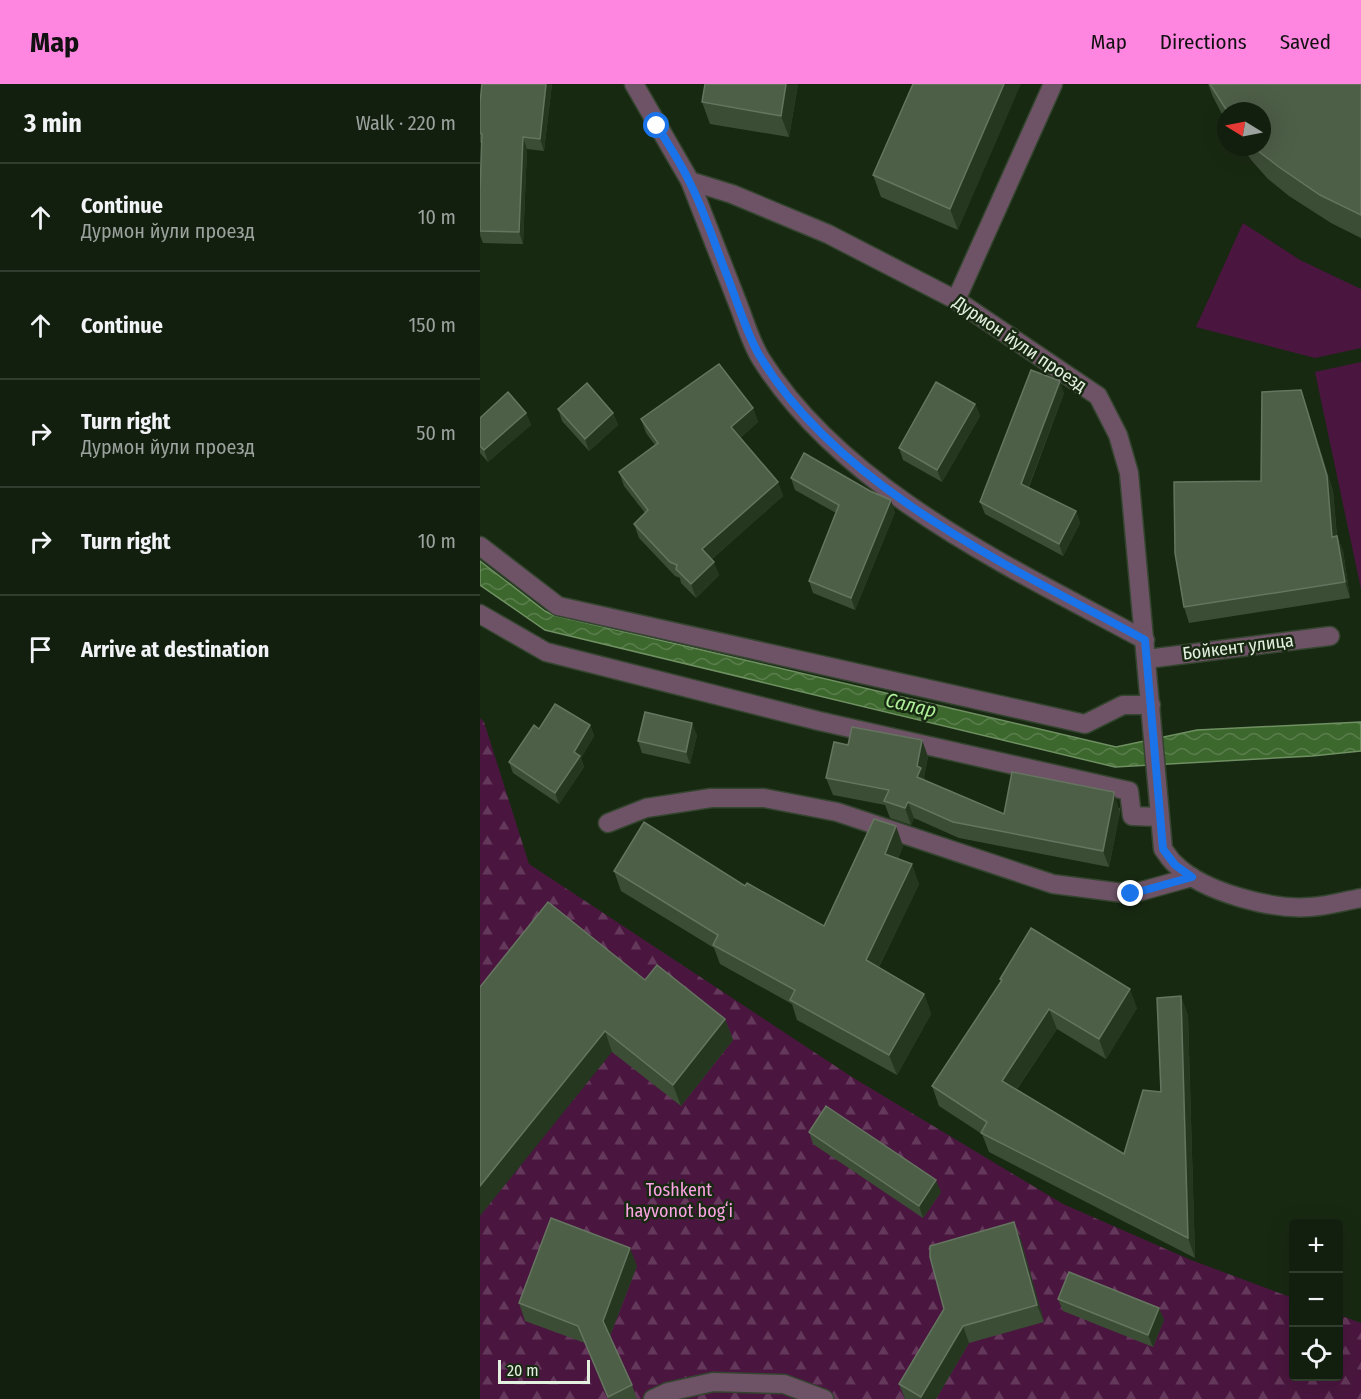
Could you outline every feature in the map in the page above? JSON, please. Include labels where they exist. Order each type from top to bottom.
[{"type":"street","points":[[634,84],[690,182],[759,356],[778,383],[822,435],[849,460],[916,509],[987,554],[1145,640]]},
{"type":"street","points":[[956,300],[1053,84]]},
{"type":"street","name":"Дурмон йули проезд","points":[[690,182],[732,194],[828,234],[956,300],[1098,396],[1118,435],[1129,473],[1163,849],[1175,865],[1192,877],[1230,894],[1270,904],[1310,907],[1361,898]]},
{"type":"street","points":[[480,546],[558,606],[1085,724],[1123,705],[1151,705]]},
{"type":"street","points":[[480,614],[546,652],[819,721],[1129,791],[1132,816],[1160,817]]},
{"type":"street","name":"Бойкент улица","points":[[1147,659],[1330,636]]},
{"type":"street","points":[[608,823],[646,808],[711,798],[764,798],[837,812],[1053,884],[1131,894],[1192,877]]},
{"type":"street","points":[[653,1399],[668,1392],[712,1382],[784,1384],[824,1399]]},
{"type":"green space","points":[[1243,223],[1300,260],[1361,289],[1361,348],[1315,358],[1196,327]]},
{"type":"green space","points":[[1361,362],[1361,589],[1315,372]]},
{"type":"green space","name":"Toshkent hayvonot bogʻi","points":[[480,718],[484,722],[529,864],[852,1077],[1063,1204],[1191,1260],[1289,1297],[1289,1381],[1343,1381],[1343,1316],[1361,1323],[1361,1399],[480,1399]]},
{"type":"water","name":"Салар","points":[[480,561],[553,615],[1116,747],[1197,730],[1361,722],[1361,751],[1312,756],[1115,767],[545,630],[480,585]]},
{"type":"building","points":[[482,84],[546,84],[540,139],[523,137],[519,232],[480,231]]},
{"type":"building","points":[[705,84],[786,84],[781,116],[702,102]]},
{"type":"building","points":[[913,84],[1004,84],[950,209],[873,175]]},
{"type":"building","points":[[1210,84],[1361,84],[1361,215],[1320,195],[1265,156],[1271,156],[1271,102],[1221,102]]},
{"type":"building","points":[[719,364],[753,408],[731,427],[778,482],[702,549],[714,562],[691,584],[676,569],[677,565],[670,562],[634,524],[648,510],[619,472],[658,443],[641,419]]},
{"type":"building","points":[[1031,370],[1060,381],[1021,484],[1076,511],[1059,544],[980,502]]},
{"type":"building","points":[[936,382],[975,404],[937,470],[899,448]]},
{"type":"building","points":[[587,383],[613,413],[585,439],[558,409]]},
{"type":"building","points":[[1301,390],[1327,476],[1332,537],[1337,536],[1345,582],[1184,607],[1175,553],[1174,482],[1261,481],[1262,392]]},
{"type":"building","points":[[508,392],[526,413],[484,450],[480,446],[480,418]]},
{"type":"building","points":[[804,453],[870,491],[891,500],[851,598],[809,581],[839,505],[791,478]]},
{"type":"building","points":[[555,704],[590,725],[574,752],[580,756],[555,793],[509,762],[534,725],[539,729]]},
{"type":"building","points":[[645,712],[692,723],[686,752],[638,741]]},
{"type":"building","points":[[852,727],[922,740],[917,766],[921,768],[917,777],[1004,814],[1012,772],[1114,792],[1103,851],[953,822],[908,802],[905,808],[884,801],[889,790],[826,778],[834,742],[848,745]]},
{"type":"building","points":[[874,819],[896,826],[885,854],[912,864],[866,960],[924,994],[889,1055],[790,1000],[795,990],[713,945],[718,935],[614,871],[644,822],[745,886],[747,883],[824,926]]},
{"type":"building","points":[[548,902],[645,980],[657,965],[725,1019],[673,1085],[605,1031],[480,1186],[480,987]]},
{"type":"building","points":[[1031,928],[1130,989],[1099,1039],[1049,1009],[1002,1081],[1124,1154],[1143,1090],[1161,1092],[1157,998],[1181,996],[1188,1238],[981,1133],[987,1122],[932,1086],[1002,980],[1000,979]]},
{"type":"building","points":[[826,1106],[936,1180],[919,1206],[809,1132]]},
{"type":"building","points":[[551,1218],[630,1248],[603,1321],[632,1385],[608,1397],[578,1326],[519,1303]]},
{"type":"building","points":[[1014,1222],[1037,1305],[963,1326],[921,1397],[899,1384],[944,1309],[930,1257],[930,1246]]},
{"type":"building","points":[[1069,1272],[1159,1308],[1148,1335],[1058,1299]]},
{"type":"route","points":[[657,126],[690,182],[759,356],[798,409],[822,435],[849,460],[916,509],[987,554],[1145,640],[1163,849],[1175,865],[1192,877],[1131,894]]}]
